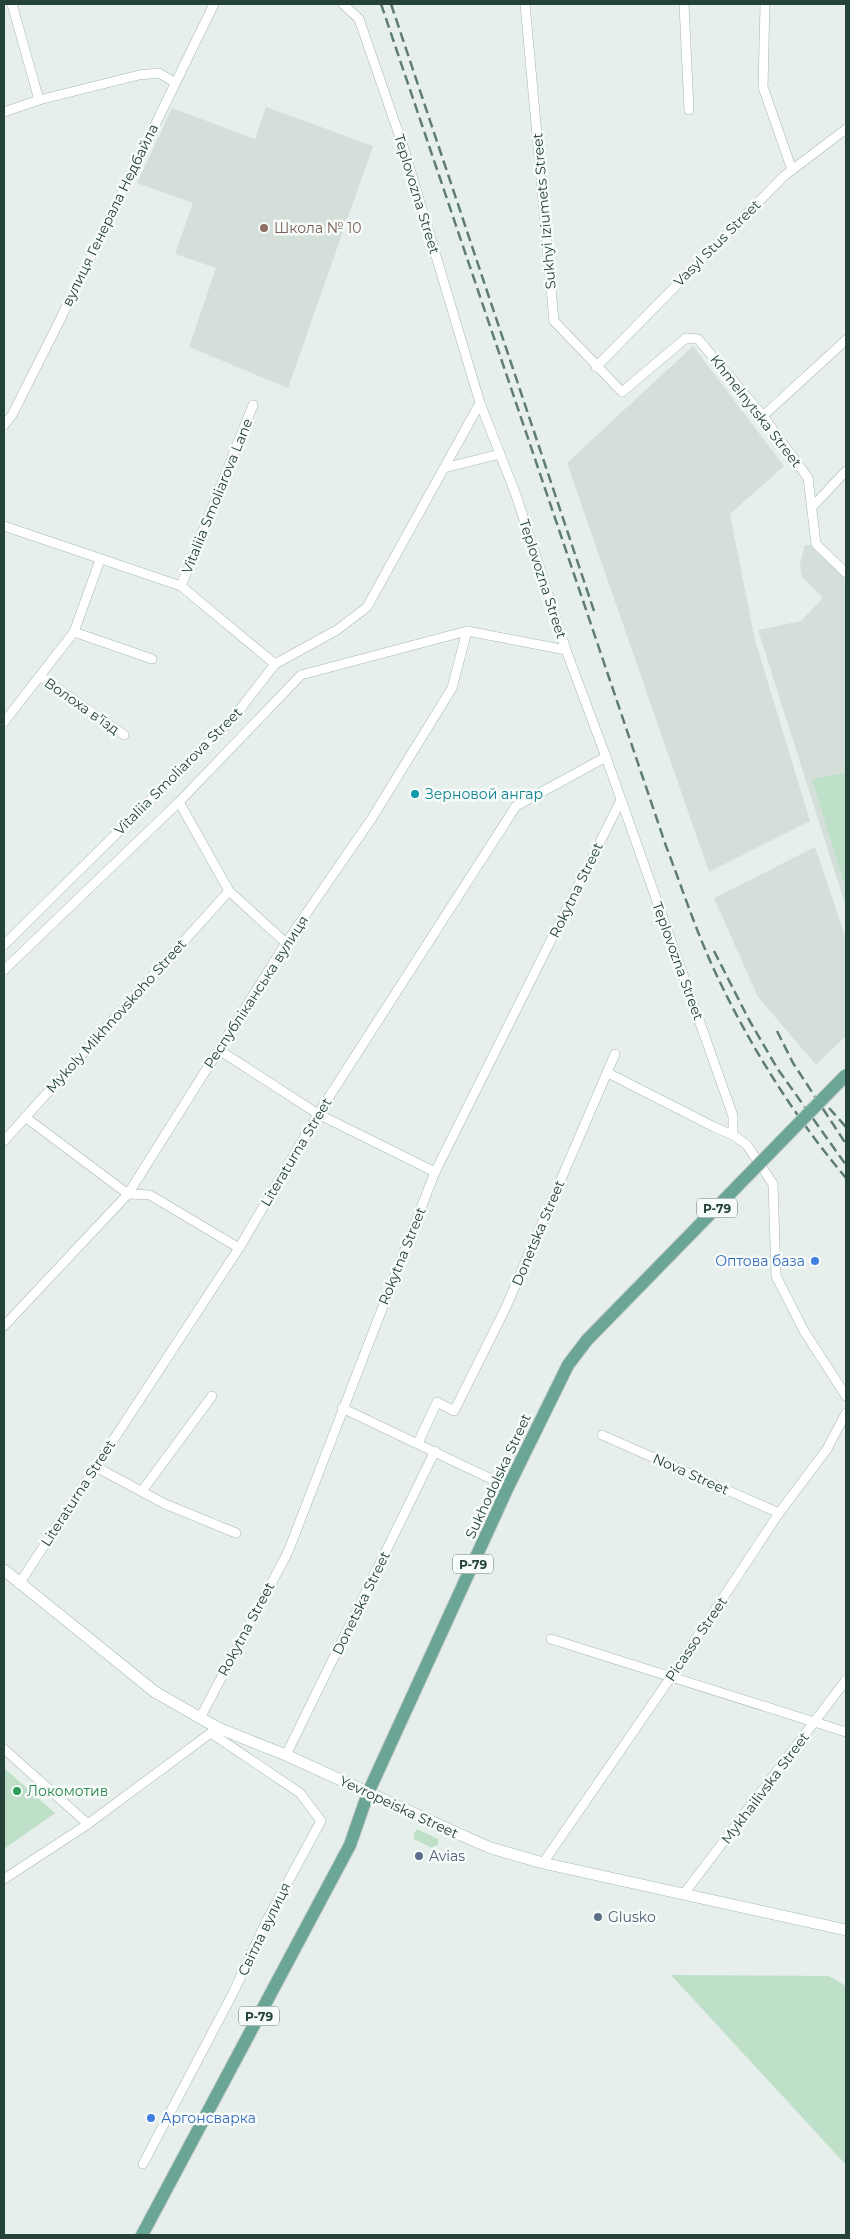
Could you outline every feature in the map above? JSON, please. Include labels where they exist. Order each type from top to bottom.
[{"type":"main road","name":"Sukhodolska Street","points":[[368,1793],[508,1487],[568,1365],[587,1340],[846,1076]]},
{"type":"main road","name":"Р-79","points":[[142,2235],[350,1845],[368,1793]]},
{"type":"street","points":[[12,4],[39,100]]},
{"type":"street","name":"вулиця Генерала Недбайла","points":[[4,425],[12,415],[57,326],[174,82],[214,4]]},
{"type":"street","name":"Sukhyi Iziumets Street","points":[[525,4],[554,321],[622,392]]},
{"type":"street","points":[[684,4],[689,110]]},
{"type":"street","points":[[765,4],[764,87],[792,170]]},
{"type":"street","name":"Teplovozna Street","points":[[345,5],[359,19],[404,150],[480,403],[516,496],[566,650],[606,756],[733,1116],[733,1135]]},
{"type":"street","points":[[4,112],[39,100],[140,75],[159,74],[174,82]]},
{"type":"street","name":"Vasyl Stus Street","points":[[596,367],[792,170],[846,129]]},
{"type":"street","name":"Khmelnytska Street","points":[[622,392],[686,338],[698,339],[763,416],[808,478],[813,506],[816,544],[846,573]]},
{"type":"street","points":[[763,416],[846,340]]},
{"type":"street","name":"Vitaliia Smoliarova Street","points":[[4,945],[234,717],[275,664],[337,630],[367,607],[480,403]]},
{"type":"street","name":"Vitaliia Smoliarova Lane","points":[[181,586],[253,405]]},
{"type":"street","points":[[444,468],[500,454]]},
{"type":"street","points":[[813,506],[846,471]]},
{"type":"street","points":[[4,526],[181,586],[275,664]]},
{"type":"street","points":[[4,722],[74,632],[100,560]]},
{"type":"street","name":"Vitaliia Smoliarova Street","points":[[4,970],[179,802],[301,675],[466,630],[566,650]]},
{"type":"street","name":"Республіканська вулиця","points":[[4,1326],[128,1194],[286,943],[372,818],[452,688],[466,630]]},
{"type":"street","points":[[74,632],[152,659]]},
{"type":"street","name":"Волоха в’їзд","points":[[40,676],[124,735]]},
{"type":"street","name":"Literaturna Street","points":[[20,1584],[239,1248],[318,1114],[516,806],[606,756]]},
{"type":"street","name":"Rokytna Street","points":[[200,1718],[288,1552],[342,1408],[435,1172],[620,800]]},
{"type":"street","points":[[179,802],[229,891],[286,943]]},
{"type":"street","name":"Mykoly Mikhnovskoho Street","points":[[4,1141],[229,891]]},
{"type":"street","points":[[219,1050],[318,1114],[435,1172]]},
{"type":"street","points":[[418,1443],[436,1402],[454,1410],[506,1307],[615,1054]]},
{"type":"street","points":[[608,1073],[714,1128],[733,1135],[747,1145],[773,1184],[776,1276],[804,1331],[846,1396]]},
{"type":"street","points":[[25,1117],[128,1194],[150,1195],[239,1248]]},
{"type":"street","points":[[142,1491],[212,1396]]},
{"type":"street","points":[[342,1408],[508,1487]]},
{"type":"street","name":"Picasso Street","points":[[543,1863],[671,1677],[779,1513],[828,1448],[846,1413]]},
{"type":"street","name":"Nova Street","points":[[602,1435],[779,1513]]},
{"type":"street","name":"Donetska Street","points":[[286,1755],[435,1451]]},
{"type":"street","points":[[96,1467],[165,1504],[236,1533]]},
{"type":"street","name":"Yevropeiska Street","points":[[4,1570],[154,1692],[200,1718],[214,1730],[286,1755],[484,1845],[543,1863],[846,1930]]},
{"type":"street","points":[[550,1639],[846,1732]]},
{"type":"street","name":"Mykhailivska Street","points":[[683,1895],[846,1680]]},
{"type":"street","points":[[4,1879],[88,1824],[214,1730]]},
{"type":"street","name":"Світла вулиця","points":[[143,2164],[233,1994],[266,1922],[321,1821],[300,1794],[214,1730]]},
{"type":"street","points":[[4,1749],[88,1824]]},
{"type":"shaded area","name":"Школа № 10","points":[[266,107],[373,146],[288,388],[189,347],[216,268],[175,254],[193,203],[137,183],[172,108],[255,139]]},
{"type":"shaded area","points":[[693,346],[784,466],[730,514],[755,640],[810,821],[709,872],[567,463]]},
{"type":"shaded area","points":[[805,545],[813,545],[846,577],[846,907],[758,630],[801,621],[823,598],[802,577],[800,564]]},
{"type":"shaded area","points":[[815,847],[846,939],[846,1036],[816,1065],[758,997],[714,898]]},
{"type":"green space","points":[[846,773],[846,890],[812,779]]},
{"type":"green space","name":"Локомотив","points":[[4,1768],[55,1813],[4,1849]]},
{"type":"green space","points":[[417,1829],[438,1839],[438,1844],[432,1848],[414,1839],[414,1833]]},
{"type":"green space","points":[[671,1975],[829,1976],[846,1986],[846,2165]]},
{"type":"railway","points":[[381,4],[666,846],[699,934],[739,1020],[771,1075],[807,1128],[846,1178]]},
{"type":"railway","points":[[391,4],[594,611]]},
{"type":"railway","points":[[714,951],[748,1018],[777,1068],[846,1165]]},
{"type":"railway","points":[[777,1031],[793,1063],[846,1144]]},
{"type":"railway","points":[[829,1108],[846,1127]]},
{"type":"place","name":"Школа № 10","points":[[264,228]]},
{"type":"place","name":"Зерновой ангар","points":[[415,794]]},
{"type":"place","name":"Оптова база","points":[[815,1261]]},
{"type":"place","name":"Локомотив","points":[[17,1791]]},
{"type":"place","name":"Avias","points":[[419,1856]]},
{"type":"place","name":"Glusko","points":[[598,1917]]},
{"type":"place","name":"Аргонсварка","points":[[151,2118]]}]
